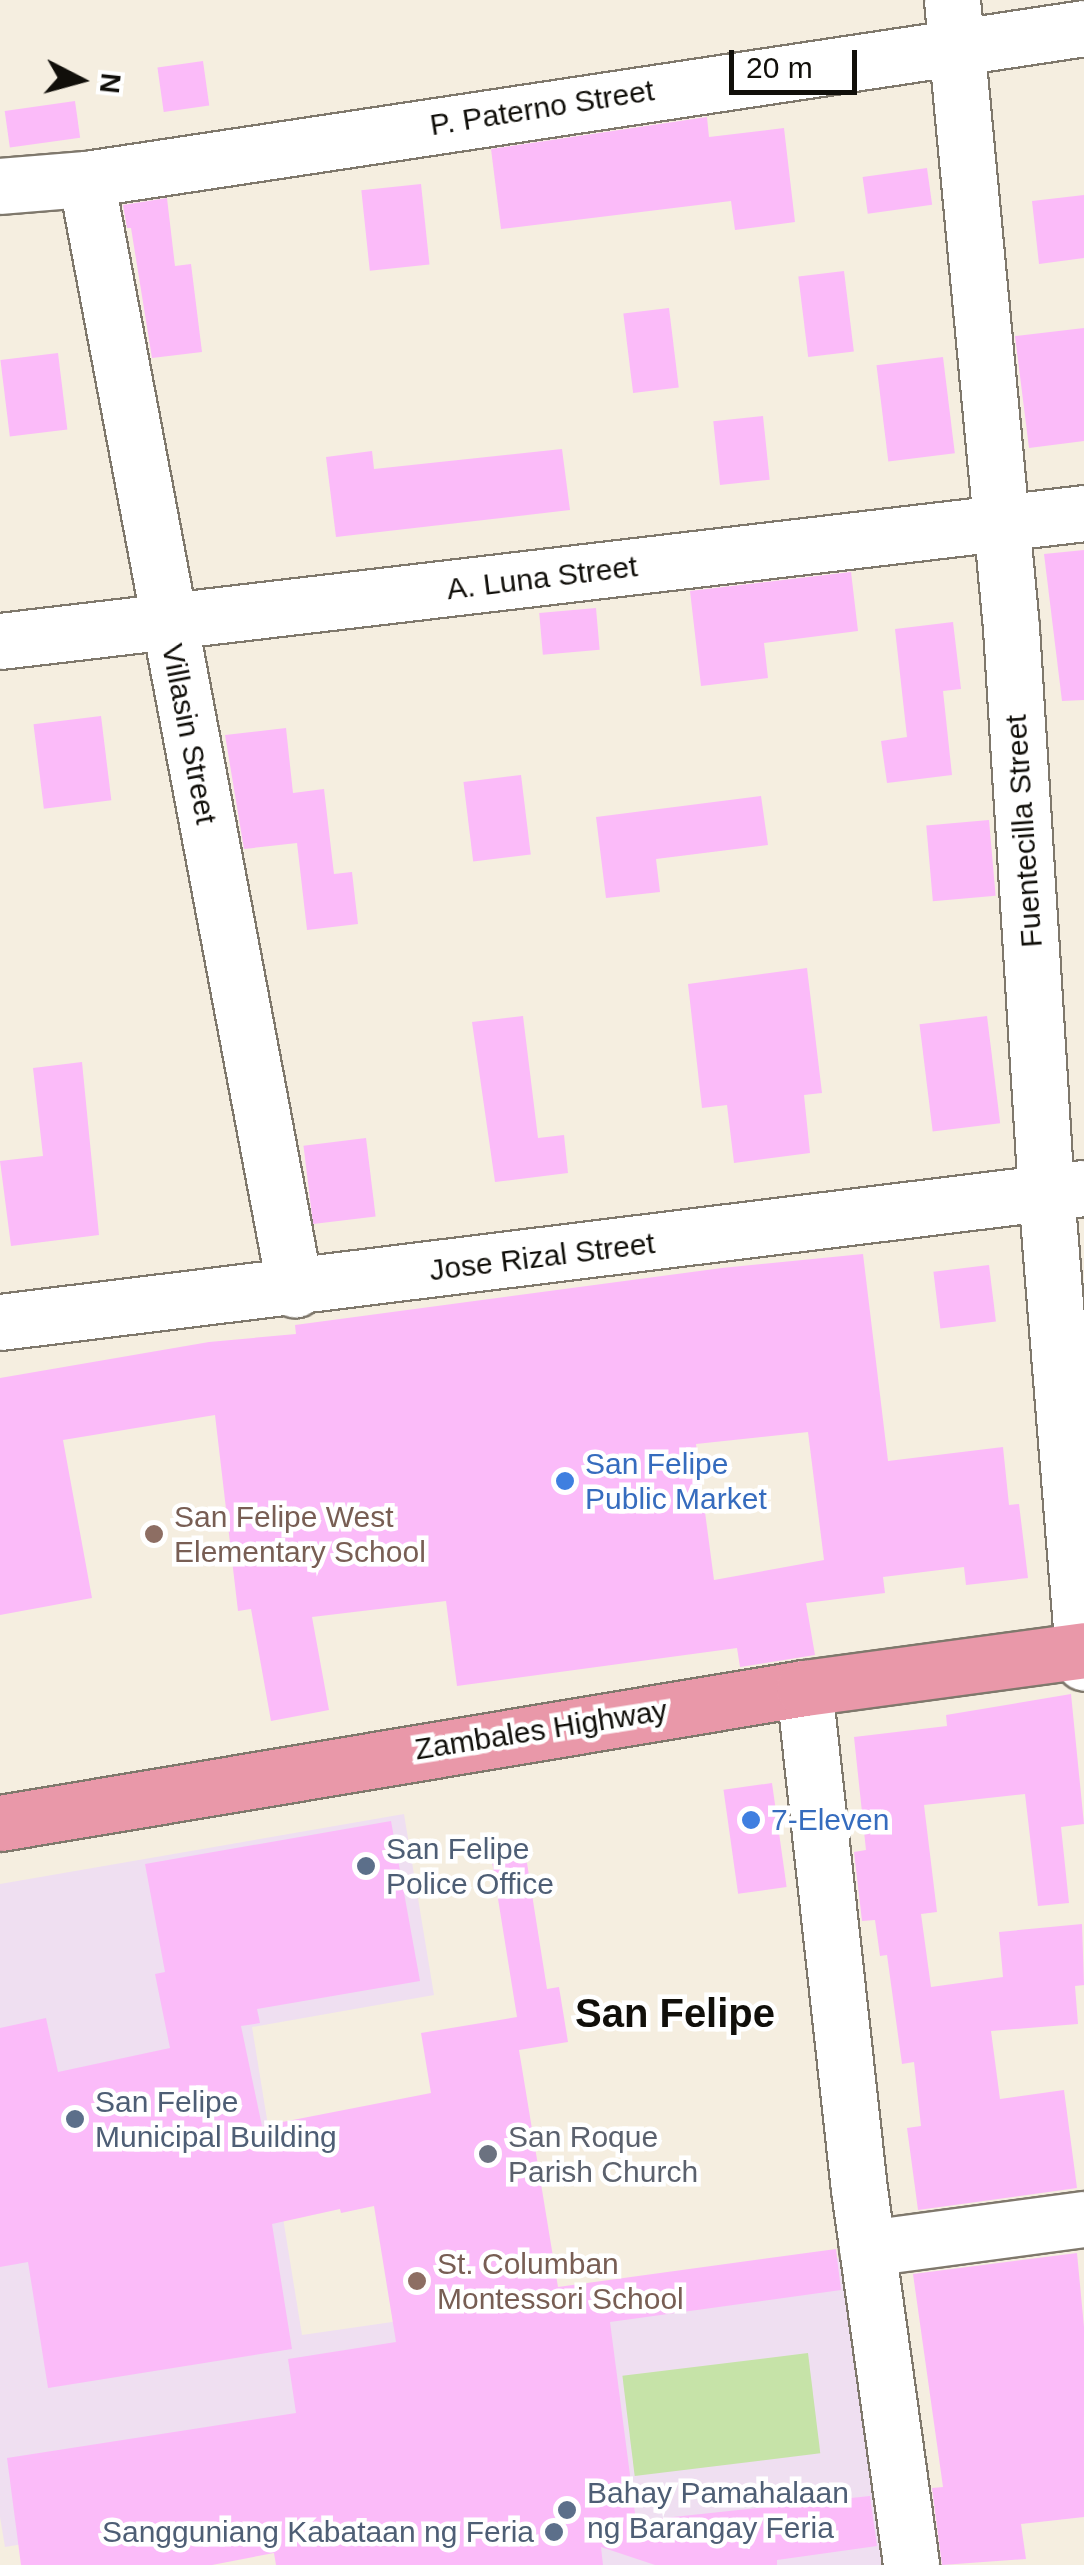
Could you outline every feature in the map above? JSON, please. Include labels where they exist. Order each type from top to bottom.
[{"type":"main road","name":"Zambales Highway","points":[[0,1823],[804,1688],[1083,1650]]},
{"type":"street","name":"P. Paterno Street","points":[[0,186],[86,178],[954,23],[1084,28]]},
{"type":"street","name":"Fuentecilla Street","points":[[954,23],[1065,1190],[1084,1662]]},
{"type":"street","name":"Villasin Street","points":[[86,178],[295,1288]]},
{"type":"street","name":"A. Luna Street","points":[[0,641],[1084,514]]},
{"type":"street","name":"Jose Rizal Street","points":[[0,1322],[1065,1190]]},
{"type":"street","points":[[804,1688],[867,2248],[911,2565]]},
{"type":"street","points":[[867,2248],[1084,2218]]},
{"type":"shaded area","points":[[404,1814],[434,1995],[252,2027],[302,2335],[851,2256],[898,2565],[343,2565],[329,2493],[5,2547],[0,2517],[0,1884]]},
{"type":"green space","points":[[808,2353],[820,2453],[635,2476],[622,2376]]},
{"type":"building","points":[[203,61],[209,106],[164,112],[157,67]]},
{"type":"building","points":[[75,101],[80,138],[10,148],[5,111]]},
{"type":"building","points":[[707,117],[709,137],[784,128],[795,222],[735,230],[731,201],[501,229],[491,149]]},
{"type":"building","points":[[927,168],[932,205],[868,214],[863,177]]},
{"type":"building","points":[[421,184],[429,265],[370,271],[361,190]]},
{"type":"building","points":[[1084,195],[1084,258],[1039,264],[1032,201]]},
{"type":"building","points":[[167,198],[175,266],[191,264],[202,352],[152,358],[131,228],[127,228],[123,205]]},
{"type":"building","points":[[844,271],[854,351],[808,357],[798,277]]},
{"type":"building","points":[[669,308],[679,387],[633,393],[623,314]]},
{"type":"building","points":[[1084,328],[1084,441],[1029,448],[1015,336]]},
{"type":"building","points":[[58,353],[67,429],[10,436],[0,360]]},
{"type":"building","points":[[943,357],[955,453],[888,461],[876,365]]},
{"type":"building","points":[[763,416],[770,480],[720,485],[713,421]]},
{"type":"building","points":[[562,449],[570,510],[336,537],[326,457],[372,451],[374,469]]},
{"type":"building","points":[[1084,550],[1084,700],[1062,701],[1044,554]]},
{"type":"building","points":[[851,572],[858,631],[764,643],[768,678],[701,686],[690,591]]},
{"type":"building","points":[[596,608],[600,650],[543,655],[539,613]]},
{"type":"building","points":[[953,622],[961,689],[943,691],[952,775],[887,783],[881,741],[907,737],[895,629]]},
{"type":"building","points":[[101,716],[111,800],[44,809],[34,724]]},
{"type":"building","points":[[286,728],[293,793],[324,789],[334,874],[352,872],[358,924],[307,930],[297,843],[244,849],[225,735]]},
{"type":"building","points":[[521,775],[531,854],[473,861],[463,782]]},
{"type":"building","points":[[761,796],[768,845],[656,859],[660,892],[606,898],[596,817]]},
{"type":"building","points":[[989,820],[996,896],[933,901],[926,825]]},
{"type":"building","points":[[807,968],[822,1093],[804,1095],[810,1153],[734,1163],[727,1105],[702,1108],[688,984]]},
{"type":"building","points":[[523,1016],[538,1138],[564,1135],[568,1173],[495,1182],[472,1022]]},
{"type":"building","points":[[987,1016],[1000,1123],[933,1131],[920,1024]]},
{"type":"building","points":[[82,1062],[99,1235],[11,1246],[0,1161],[43,1156],[33,1068]]},
{"type":"building","points":[[366,1138],[376,1216],[313,1224],[303,1146]]},
{"type":"building","points":[[863,1254],[888,1461],[1003,1447],[1009,1505],[1019,1504],[1028,1578],[966,1585],[964,1567],[883,1577],[885,1593],[806,1603],[815,1655],[740,1667],[737,1648],[457,1686],[446,1601],[312,1617],[329,1710],[271,1721],[251,1609],[238,1611],[215,1415],[63,1440],[92,1598],[0,1615],[0,1378],[209,1342],[296,1334],[295,1325],[722,1268]],"holes":[[[808,1432],[824,1560],[714,1580],[696,1444]]]},
{"type":"building","points":[[989,1265],[996,1322],[940,1328],[933,1272]]},
{"type":"building","points":[[1071,1694],[1084,1824],[1061,1827],[1069,1903],[1038,1906],[1025,1794],[924,1805],[937,1912],[921,1914],[931,1987],[1003,1977],[999,1932],[1082,1924],[1084,1985],[1075,1986],[1078,2024],[991,2031],[1000,2099],[1064,2090],[1077,2188],[918,2210],[907,2128],[921,2126],[914,2062],[902,2064],[887,1955],[880,1956],[875,1920],[862,1921],[854,1852],[866,1850],[854,1737],[947,1726],[946,1715]]},
{"type":"building","points":[[772,1783],[787,1887],[738,1894],[723,1790]]},
{"type":"building","points":[[391,1821],[420,1981],[257,2009],[260,2023],[241,2026],[262,2126],[431,2093],[421,2033],[517,2017],[490,1849],[524,1844],[547,1989],[559,1987],[568,2042],[519,2050],[558,2287],[836,2249],[841,2290],[610,2322],[636,2521],[870,2496],[877,2546],[777,2560],[777,2565],[655,2565],[601,2547],[603,2565],[276,2565],[274,2553],[212,2565],[21,2565],[7,2458],[296,2413],[288,2359],[396,2342],[374,2206],[341,2213],[340,2209],[272,2224],[292,2349],[48,2388],[28,2262],[0,2267],[0,2028],[46,2018],[58,2072],[170,2048],[155,1974],[165,1972],[145,1864]]},
{"type":"building","points":[[1077,2253],[1084,2327],[1084,2517],[1021,2524],[1026,2559],[942,2565],[932,2488],[943,2487],[913,2274]]},
{"type":"place","name":"San Felipe Public Market","points":[[565,1481]]},
{"type":"place","name":"San Felipe West Elementary School","points":[[154,1534]]},
{"type":"place","name":"7-Eleven","points":[[751,1820]]},
{"type":"place","name":"San Felipe Police Office","points":[[366,1866]]},
{"type":"place","name":"San Felipe Municipal Building","points":[[75,2119]]},
{"type":"place","name":"San Roque Parish Church","points":[[488,2154]]},
{"type":"place","name":"St. Columban Montessori School","points":[[417,2281]]},
{"type":"place","name":"Bahay Pamahalaan ng Barangay Feria","points":[[567,2510]]},
{"type":"place","name":"Sangguniang Kabataan ng Feria","points":[[554,2532]]},
{"type":"district","name":"San Felipe","points":[[675,2013]]}]
